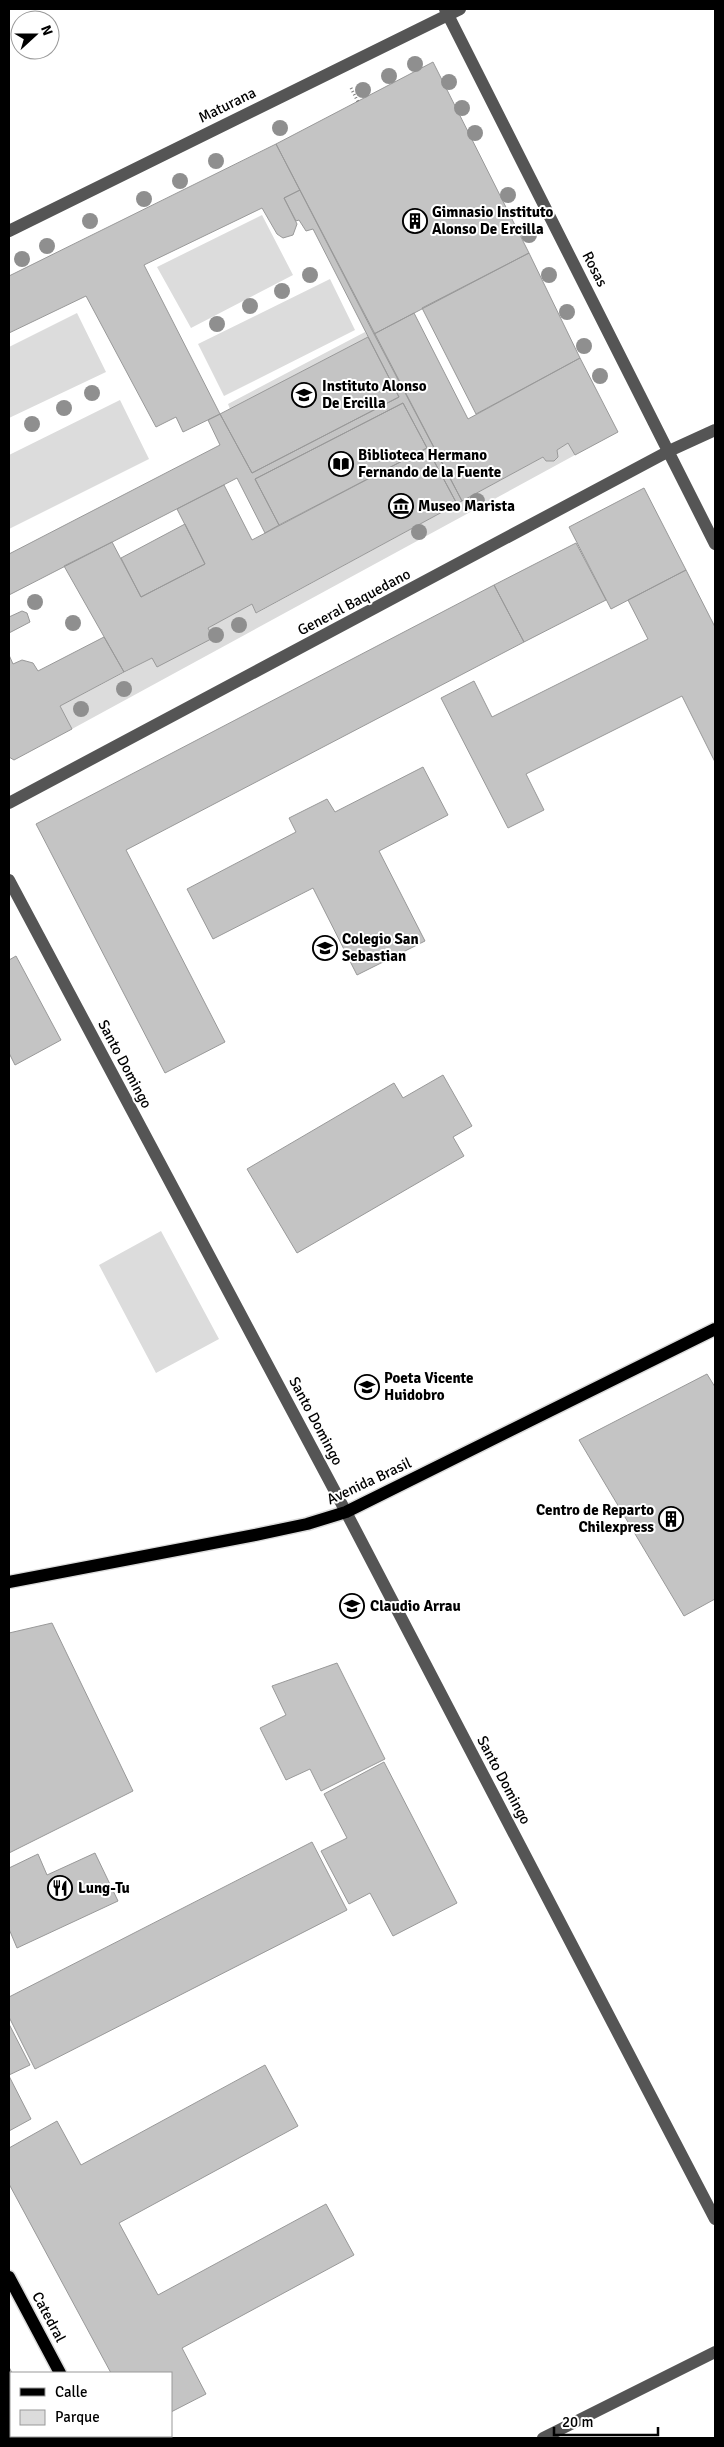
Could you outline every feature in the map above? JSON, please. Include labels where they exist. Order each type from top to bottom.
[{"type":"main road","name":"Avenida Brasil","points":[[9,1582],[256,1535],[307,1524],[346,1512],[715,1329]]},
{"type":"main road","name":"Catedral","points":[[9,2277],[59,2372]]},
{"type":"street","name":"Maturana","points":[[9,231],[451,11]]},
{"type":"street","name":"Rosas","points":[[451,11],[715,544]]},
{"type":"street","name":"General Baquedano","points":[[9,804],[669,451],[715,430]]},
{"type":"street","name":"Santo Domingo","points":[[9,880],[346,1512],[715,2219]]},
{"type":"street","points":[[544,2438],[715,2352]]},
{"type":"green space","points":[[262,215],[293,275],[191,328],[157,267]]},
{"type":"green space","points":[[330,279],[355,330],[224,396],[198,344]]},
{"type":"green space","points":[[77,313],[106,372],[9,418],[9,347]]},
{"type":"green space","points":[[365,332],[368,337],[230,409],[228,404]]},
{"type":"green space","points":[[120,400],[149,459],[9,529],[9,455]]},
{"type":"green space","points":[[568,443],[575,455],[72,729],[60,706],[152,658],[213,638],[208,628],[252,604],[257,613],[543,457],[546,461],[554,461],[558,457],[557,450]]},
{"type":"green space","points":[[161,1231],[219,1339],[156,1373],[99,1265]]},
{"type":"building","name":"Gimnasio Instituto Alonso De Ercilla","points":[[433,62],[529,253],[374,334],[276,144]]},
{"type":"building","points":[[276,144],[300,190],[284,198],[297,224],[293,235],[283,238],[277,234],[262,208],[144,265],[220,414],[183,432],[176,417],[156,427],[86,296],[9,333],[9,276]]},
{"type":"building","points":[[300,190],[462,501],[457,504],[403,403],[255,479],[279,525],[265,533],[237,478],[9,595],[9,554],[220,445],[208,420],[220,414],[252,473],[399,397],[313,229],[306,231],[299,220],[296,221],[284,198]]},
{"type":"building","points":[[529,253],[580,358],[476,414],[422,308]]},
{"type":"building","points":[[414,313],[468,419],[580,358],[618,432],[575,455],[568,443],[557,450],[558,457],[554,461],[546,461],[543,457],[462,501],[374,334]]},
{"type":"building","points":[[368,337],[399,397],[252,473],[220,414]]},
{"type":"building","name":"Biblioteca Hermano Fernando de la Fuente","points":[[403,403],[427,448],[279,525],[255,479]]},
{"type":"building","points":[[427,448],[457,504],[256,613],[252,604],[208,628],[213,638],[157,667],[152,658],[124,672],[64,566],[112,542],[141,597],[205,564],[177,509],[224,485],[252,540]]},
{"type":"building","points":[[644,488],[686,570],[611,609],[569,527]]},
{"type":"building","points":[[185,524],[205,564],[141,597],[121,558]]},
{"type":"building","points":[[576,543],[606,600],[524,642],[494,585]]},
{"type":"building","points":[[686,570],[715,627],[715,762],[682,696],[526,774],[544,810],[508,828],[441,698],[474,681],[492,717],[648,639],[628,600]]},
{"type":"building","points":[[494,585],[524,642],[126,850],[225,1042],[165,1073],[36,824]]},
{"type":"building","points":[[22,611],[27,613],[30,622],[9,633],[9,617]]},
{"type":"building","points":[[104,637],[124,672],[60,706],[72,729],[14,760],[9,757],[9,655],[13,664],[22,660],[33,663],[38,671]]},
{"type":"building","points":[[423,767],[448,815],[379,851],[425,941],[357,975],[313,888],[213,939],[187,889],[296,832],[289,818],[327,799],[335,812]]},
{"type":"building","points":[[16,956],[61,1040],[15,1065],[9,1053],[9,960]]},
{"type":"building","points":[[443,1075],[472,1126],[453,1137],[464,1156],[297,1253],[247,1169],[394,1083],[403,1098]]},
{"type":"building","name":"Centro de Reparto Chilexpress","points":[[707,1374],[715,1387],[715,1599],[684,1616],[579,1440]]},
{"type":"building","points":[[52,1623],[133,1791],[9,1853],[9,1633]]},
{"type":"building","points":[[337,1663],[385,1759],[321,1791],[310,1769],[286,1780],[260,1728],[286,1715],[272,1686]]},
{"type":"building","points":[[384,1762],[457,1903],[393,1936],[370,1893],[349,1904],[321,1851],[347,1838],[324,1794]]},
{"type":"building","points":[[312,1842],[347,1910],[35,2069],[9,2017],[9,1997]]},
{"type":"building","name":"Lung-Tu","points":[[95,1853],[118,1901],[17,1948],[9,1929],[9,1868],[38,1854],[47,1875]]},
{"type":"building","points":[[9,2024],[30,2065],[9,2075]]},
{"type":"building","points":[[265,2065],[298,2126],[119,2223],[158,2295],[326,2204],[354,2255],[182,2348],[206,2394],[172,2411],[172,2372],[110,2372],[9,2184],[9,2148],[57,2121],[81,2165]]},
{"type":"building","points":[[9,2076],[31,2119],[9,2131]]},
{"type":"building","points":[[9,2367],[12,2372],[9,2421]]},
{"type":"place","name":"Gimnasio Instituto Alonso De Ercilla","points":[[415,221]]},
{"type":"place","name":"Instituto Alonso De Ercilla","points":[[304,395]]},
{"type":"place","name":"Biblioteca Hermano Fernando de la Fuente","points":[[341,464]]},
{"type":"place","name":"Museo Marista","points":[[401,506]]},
{"type":"place","name":"Colegio San Sebastian","points":[[325,948]]},
{"type":"place","name":"Poeta Vicente Huidobro","points":[[367,1387]]},
{"type":"place","name":"Centro de Reparto Chilexpress","points":[[671,1519]]},
{"type":"place","name":"Claudio Arrau","points":[[352,1606]]},
{"type":"place","name":"Lung-Tu","points":[[60,1888]]}]
